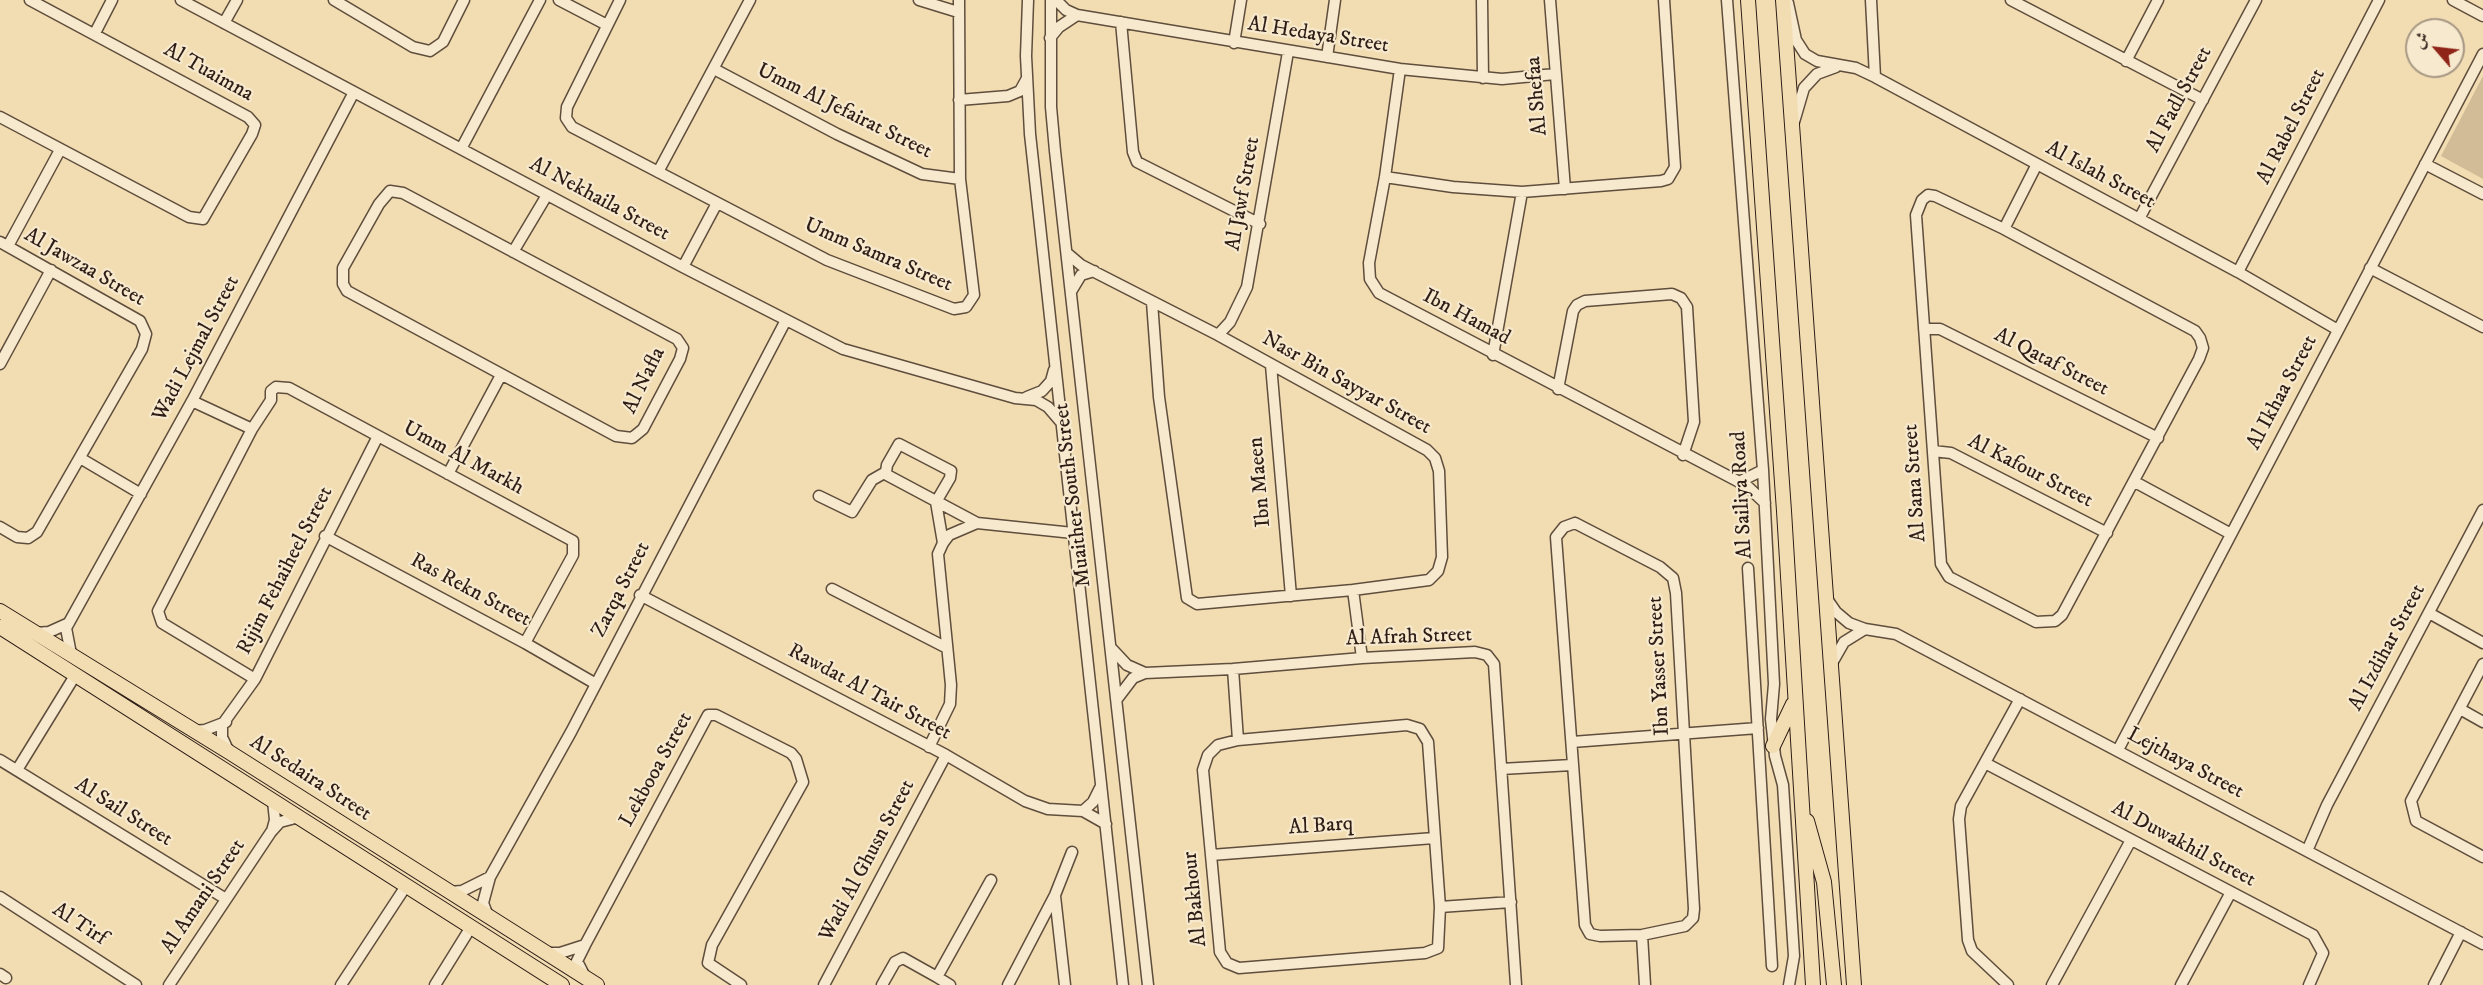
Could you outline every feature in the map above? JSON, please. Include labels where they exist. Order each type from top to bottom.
[{"type":"main road","name":"Al Sailiya Road","points":[[1748,0],[1784,511],[1813,985]]},
{"type":"main road","points":[[1785,0],[1792,131],[1854,985]]},
{"type":"main road","name":"Al Sedaira Street","points":[[0,611],[229,752],[591,981]]},
{"type":"main road","name":"Al Sedaira Street","points":[[0,627],[562,985]]},
{"type":"main road","points":[[1773,746],[1794,703]]},
{"type":"main road","points":[[1802,808],[1822,873],[1834,985]]},
{"type":"street","name":"Al Tuaimna","points":[[0,117],[189,217],[203,219],[255,125],[248,117],[30,0]]},
{"type":"street","points":[[95,33],[112,0]]},
{"type":"street","name":"Al Nekhaila Street","points":[[181,0],[683,267],[843,349],[1015,398],[1043,403],[1061,422]]},
{"type":"street","points":[[224,23],[237,0]]},
{"type":"street","points":[[334,0],[413,47],[430,51],[443,42],[464,0]]},
{"type":"street","points":[[461,149],[540,0]]},
{"type":"street","points":[[559,0],[607,25]]},
{"type":"street","name":"Umm Samra Street","points":[[620,0],[567,107],[566,118],[572,127],[827,260],[954,309],[966,307],[974,295],[960,179],[959,0]]},
{"type":"street","points":[[658,172],[750,0]]},
{"type":"street","points":[[919,0],[958,12]]},
{"type":"street","name":"Muaither South Street","points":[[1028,0],[1029,113],[1124,985]]},
{"type":"street","name":"Muaither South Street","points":[[1054,0],[1050,39],[1051,107],[1148,985]]},
{"type":"street","name":"Al Hedaya Street","points":[[1054,0],[1066,10],[1077,15],[1400,69],[1514,79],[1555,74]]},
{"type":"street","points":[[1234,43],[1240,0]]},
{"type":"street","points":[[1327,57],[1335,0]]},
{"type":"street","points":[[1482,0],[1484,78]]},
{"type":"street","name":"Al Shefaa","points":[[1550,0],[1565,189]]},
{"type":"street","points":[[1385,177],[1453,187],[1521,192],[1660,181],[1672,174],[1675,167],[1664,0]]},
{"type":"street","name":"Al Sailiya Road","points":[[1727,0],[1765,503],[1774,684],[1770,714],[1773,746],[1782,777],[1794,956],[1788,985]]},
{"type":"street","name":"Al Islah Street","points":[[1785,0],[1796,40],[1805,54],[1817,61],[1856,68],[1875,77],[2238,272],[2338,330]]},
{"type":"street","points":[[1870,0],[1875,77]]},
{"type":"street","points":[[2011,0],[2024,3],[2126,62],[2203,100]]},
{"type":"street","points":[[2126,62],[2158,0]]},
{"type":"street","name":"Al Fadl Street","points":[[2139,219],[2256,0]]},
{"type":"street","name":"Al Rabel Street","points":[[2238,272],[2379,0]]},
{"type":"street","points":[[2453,0],[2483,16]]},
{"type":"street","points":[[1050,39],[1059,27],[1077,15]]},
{"type":"street","points":[[1121,22],[1133,152],[1137,162],[1260,224]]},
{"type":"street","name":"Al Jawf Street","points":[[1218,335],[1230,322],[1246,287],[1260,224],[1288,52]]},
{"type":"street","name":"Al Ikhaa Street","points":[[2118,750],[2483,54]]},
{"type":"street","points":[[1792,131],[1804,88],[1818,74],[1839,66]]},
{"type":"street","name":"Umm Al Jefairat Street","points":[[714,69],[837,134],[922,174],[960,179]]},
{"type":"street","name":"Ibn Hamad","points":[[1400,69],[1385,177],[1369,263],[1370,279],[1379,293],[1683,455],[1739,482],[1765,503]]},
{"type":"street","points":[[959,99],[1001,97],[1020,91],[1028,78]]},
{"type":"street","name":"Wadi Lejmal Street","points":[[71,654],[66,628],[192,401],[354,92]]},
{"type":"street","points":[[1001,97],[1020,103],[1029,113]]},
{"type":"street","points":[[4,244],[60,150]]},
{"type":"street","points":[[2004,229],[2037,164]]},
{"type":"street","points":[[2425,164],[2483,194]]},
{"type":"street","name":"Al Nafla","points":[[390,191],[403,193],[677,339],[682,348],[680,359],[644,429],[632,438],[616,436],[501,375],[347,291],[342,276],[344,268],[379,204],[390,191]]},
{"type":"street","points":[[1493,355],[1521,192]]},
{"type":"street","points":[[513,252],[547,195]]},
{"type":"street","name":"Al Sana Street","points":[[1928,195],[1935,196],[2004,229],[2195,331],[2203,348],[2135,482],[2062,615],[2055,621],[2036,622],[1949,577],[1944,571],[1916,215],[1922,200],[1928,195]]},
{"type":"street","points":[[683,267],[717,203]]},
{"type":"street","name":"Al Jawzaa Street","points":[[0,527],[17,537],[28,538],[37,531],[142,349],[146,334],[140,321],[4,244]]},
{"type":"street","name":"Nasr Bin Sayyar Street","points":[[1068,254],[1094,271],[1218,335],[1427,450],[1435,458],[1439,471],[1442,556],[1438,571],[1429,580],[1353,590],[1197,604],[1186,598],[1159,397],[1152,302]]},
{"type":"street","points":[[2370,268],[2483,327]]},
{"type":"street","points":[[0,364],[51,270]]},
{"type":"street","points":[[1072,290],[1082,275],[1094,271]]},
{"type":"street","points":[[1558,389],[1573,311],[1577,304],[1585,301],[1672,294],[1681,298],[1687,307],[1694,422],[1683,455]]},
{"type":"street","name":"Zarqa Street","points":[[489,917],[483,903],[490,877],[596,684],[640,595],[786,321]]},
{"type":"street","name":"Al Qataf Street","points":[[1924,329],[1940,329],[2158,438]]},
{"type":"street","points":[[1015,398],[1042,391],[1051,381],[1055,363]]},
{"type":"street","name":"Ibn Maeen","points":[[1271,365],[1291,596]]},
{"type":"street","points":[[448,474],[501,375]]},
{"type":"street","name":"Umm Al Markh","points":[[255,679],[162,623],[158,617],[158,611],[252,429],[271,400],[271,391],[283,386],[573,541],[574,548],[570,561],[525,642]]},
{"type":"street","points":[[192,401],[252,429]]},
{"type":"street","name":"Rijim Fehaiheel Street","points":[[226,722],[255,679],[325,536],[378,436]]},
{"type":"street","points":[[943,543],[936,502],[950,478],[951,471],[899,444],[886,465],[887,476],[936,502],[976,523],[1073,533]]},
{"type":"street","name":"Al Kafour Street","points":[[1933,451],[1951,453],[2107,533]]},
{"type":"street","points":[[80,458],[141,494]]},
{"type":"street","points":[[1739,482],[1750,479],[1763,470]]},
{"type":"street","points":[[819,496],[852,512],[872,480],[886,472]]},
{"type":"street","points":[[2135,482],[2231,534]]},
{"type":"street","name":"Al Izdihar Street","points":[[2304,849],[2483,510]]},
{"type":"street","points":[[929,747],[950,704],[951,685],[938,554],[949,535],[976,523]]},
{"type":"street","name":"Ibn Yasser Street","points":[[1575,523],[1660,567],[1673,578],[1676,593],[1683,733],[1693,918],[1684,926],[1642,935],[1595,936],[1587,930],[1572,765],[1556,537],[1564,527],[1575,523]]},
{"type":"street","name":"Ras Rekn Street","points":[[325,536],[525,642],[596,684]]},
{"type":"street","name":"Al Sailiya Road","points":[[1748,568],[1772,966]]},
{"type":"street","points":[[832,589],[948,648]]},
{"type":"street","points":[[1353,590],[1362,658]]},
{"type":"street","name":"Rawdat Al Tair Street","points":[[640,595],[946,755],[1038,806],[1083,811],[1106,824]]},
{"type":"street","name":"Lejthaya Street","points":[[1827,599],[1843,618],[1864,629],[1896,634],[2483,944]]},
{"type":"street","points":[[2429,613],[2483,643]]},
{"type":"street","points":[[1752,632],[1761,629],[1771,621]]},
{"type":"street","points":[[35,633],[49,632],[70,622]]},
{"type":"street","points":[[1832,663],[1844,642],[1864,629]]},
{"type":"street","points":[[1752,632],[1772,639]]},
{"type":"street","points":[[1112,649],[1127,665],[1145,673]]},
{"type":"street","name":"Al Afrah Street","points":[[1145,673],[1475,652],[1487,655],[1494,664],[1516,985]]},
{"type":"street","points":[[2483,664],[2411,801],[2416,821],[2483,856]]},
{"type":"street","points":[[1233,669],[1238,740]]},
{"type":"street","points":[[1117,699],[1133,678],[1145,673]]},
{"type":"street","points":[[17,770],[76,674]]},
{"type":"street","points":[[2008,985],[1972,951],[1968,940],[1959,819],[1961,806],[2020,699]]},
{"type":"street","points":[[2460,709],[2483,722]]},
{"type":"street","name":"Lekbooa Street","points":[[591,981],[577,961],[708,715],[716,715],[791,753],[796,759],[803,782],[712,945],[708,963],[741,985]]},
{"type":"street","points":[[194,731],[205,730],[226,722]]},
{"type":"street","points":[[226,722],[221,731],[229,752]]},
{"type":"street","name":"Al Bakhour","points":[[1407,725],[1420,729],[1428,742],[1440,907],[1438,948],[1425,953],[1239,968],[1227,963],[1220,952],[1203,770],[1208,755],[1218,745],[1238,740],[1407,725]]},
{"type":"street","points":[[1572,742],[1758,728]]},
{"type":"street","name":"Wadi Al Ghusn Street","points":[[824,985],[946,755]]},
{"type":"street","name":"Al Sail Street","points":[[0,760],[226,899]]},
{"type":"street","name":"Al Duwakhil Street","points":[[1985,763],[2313,935],[2323,953],[2309,985]]},
{"type":"street","points":[[1501,769],[1572,765]]},
{"type":"street","points":[[1083,811],[1093,802],[1101,785]]},
{"type":"street","name":"Al Amani Street","points":[[272,832],[273,801]]},
{"type":"street","name":"Al Amani Street","points":[[169,985],[272,832],[280,822],[299,817]]},
{"type":"street","points":[[1764,832],[1776,829],[1785,821]]},
{"type":"street","points":[[1764,832],[1786,840]]},
{"type":"street","name":"Al Barq","points":[[1210,855],[1434,838]]},
{"type":"street","points":[[2052,985],[2131,840]]},
{"type":"street","points":[[1008,985],[1055,896],[1072,852]]},
{"type":"street","points":[[448,892],[462,891],[490,877]]},
{"type":"street","points":[[937,977],[991,879]]},
{"type":"street","points":[[341,985],[406,886]]},
{"type":"street","points":[[2181,985],[2231,892]]},
{"type":"street","points":[[1055,896],[1065,985]]},
{"type":"street","name":"Al Tirf","points":[[0,897],[136,985]]},
{"type":"street","points":[[1440,907],[1511,902]]},
{"type":"street","points":[[435,985],[471,927]]},
{"type":"street","points":[[2434,985],[2461,932]]},
{"type":"street","points":[[1642,935],[1645,985]]},
{"type":"street","points":[[546,953],[560,953],[585,945]]},
{"type":"street","points":[[882,985],[895,962],[903,958],[950,985]]},
{"type":"shaded area","points":[[2483,76],[2483,179],[2441,156]]}]
